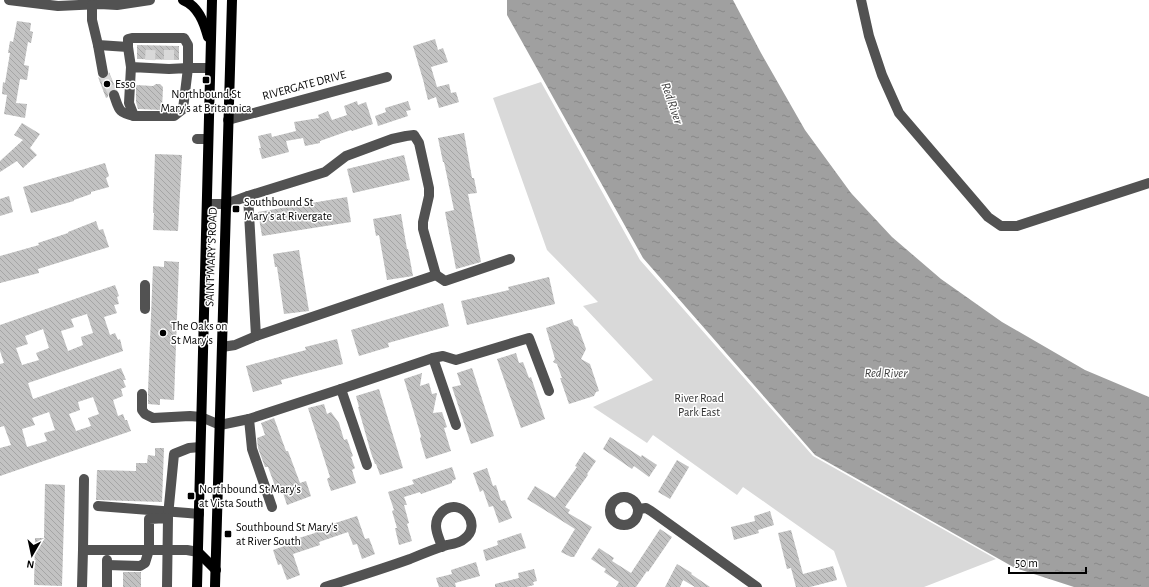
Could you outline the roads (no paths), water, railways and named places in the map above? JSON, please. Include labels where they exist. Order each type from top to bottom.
[{"type":"main road","points":[[183,0],[192,5],[200,14],[211,49]]},
{"type":"main road","name":"SAINT MARY'S ROAD","points":[[197,587],[212,0]]},
{"type":"main road","name":"SAINT MARY'S ROAD","points":[[215,587],[232,0]]},
{"type":"main road","points":[[198,552],[216,570]]},
{"type":"street","points":[[9,0],[45,5],[101,3],[117,6],[150,0]]},
{"type":"street","points":[[861,0],[869,36],[882,75],[899,113],[988,217],[1002,226],[1017,226],[1149,183]]},
{"type":"street","points":[[101,3],[92,20],[104,73]]},
{"type":"street","points":[[114,95],[120,111],[124,114],[134,116],[174,116],[183,109],[188,68],[188,45],[184,38],[170,42],[151,42],[132,38],[128,39],[130,67],[129,103],[134,116]]},
{"type":"street","points":[[98,45],[128,47]]},
{"type":"street","points":[[130,67],[150,64],[169,64],[188,68],[210,68]]},
{"type":"street","name":"RIVERGATE DRIVE","points":[[228,120],[387,77]]},
{"type":"street","points":[[206,204],[226,204],[325,172],[346,156],[392,139],[414,135],[419,143],[429,188],[423,229],[436,275],[446,282],[510,259]]},
{"type":"street","points":[[197,140],[208,140]]},
{"type":"street","points":[[248,196],[256,336]]},
{"type":"street","points":[[222,347],[235,345],[256,336],[436,275]]},
{"type":"street","points":[[145,285],[145,309]]},
{"type":"street","points":[[142,394],[142,410],[145,414],[153,418],[190,416],[201,417],[220,425],[249,419],[432,358],[443,356],[456,360],[529,338],[549,391]]},
{"type":"street","points":[[432,358],[456,425]]},
{"type":"street","points":[[341,389],[367,465]]},
{"type":"street","points":[[249,419],[252,449],[272,507]]},
{"type":"street","points":[[167,587],[169,515],[174,454],[189,448],[200,447]]},
{"type":"street","points":[[82,587],[84,479]]},
{"type":"street","points":[[98,506],[169,515],[199,514]]},
{"type":"street","points":[[638,509],[646,508],[651,511],[758,587]]},
{"type":"street","points":[[107,565],[140,566],[145,563],[149,550],[149,519],[169,515]]},
{"type":"street","points":[[325,587],[442,547]]},
{"type":"street","points":[[83,550],[187,550],[198,552]]},
{"type":"street","points":[[107,550],[107,587]]},
{"type":"water","name":"Red River","points":[[507,0],[733,0],[805,130],[851,193],[892,237],[941,279],[1002,322],[1085,370],[1149,397],[1149,587],[1074,587],[1015,568],[815,455],[643,258],[507,15]]},
{"type":"tunnel","points":[[150,60],[151,45]]},
{"type":"tunnel","points":[[169,46],[169,60]]},
{"type":"tunnel","points":[[103,73],[114,95]]},
{"type":"place","name":"Northbound St Mary's at Britannica","points":[[206,80]]},
{"type":"place","name":"Esso","points":[[107,84]]},
{"type":"place","name":"Southbound St Mary's at Rivergate","points":[[236,209]]},
{"type":"place","name":"The Oaks on St Mary's","points":[[163,333]]},
{"type":"place","name":"Northbound St Mary's at Vista South","points":[[191,496]]},
{"type":"place","name":"Southbound St Mary's at River South","points":[[228,534]]},
{"type":"park label","name":"River Road Park East","points":[[699,405]]}]
